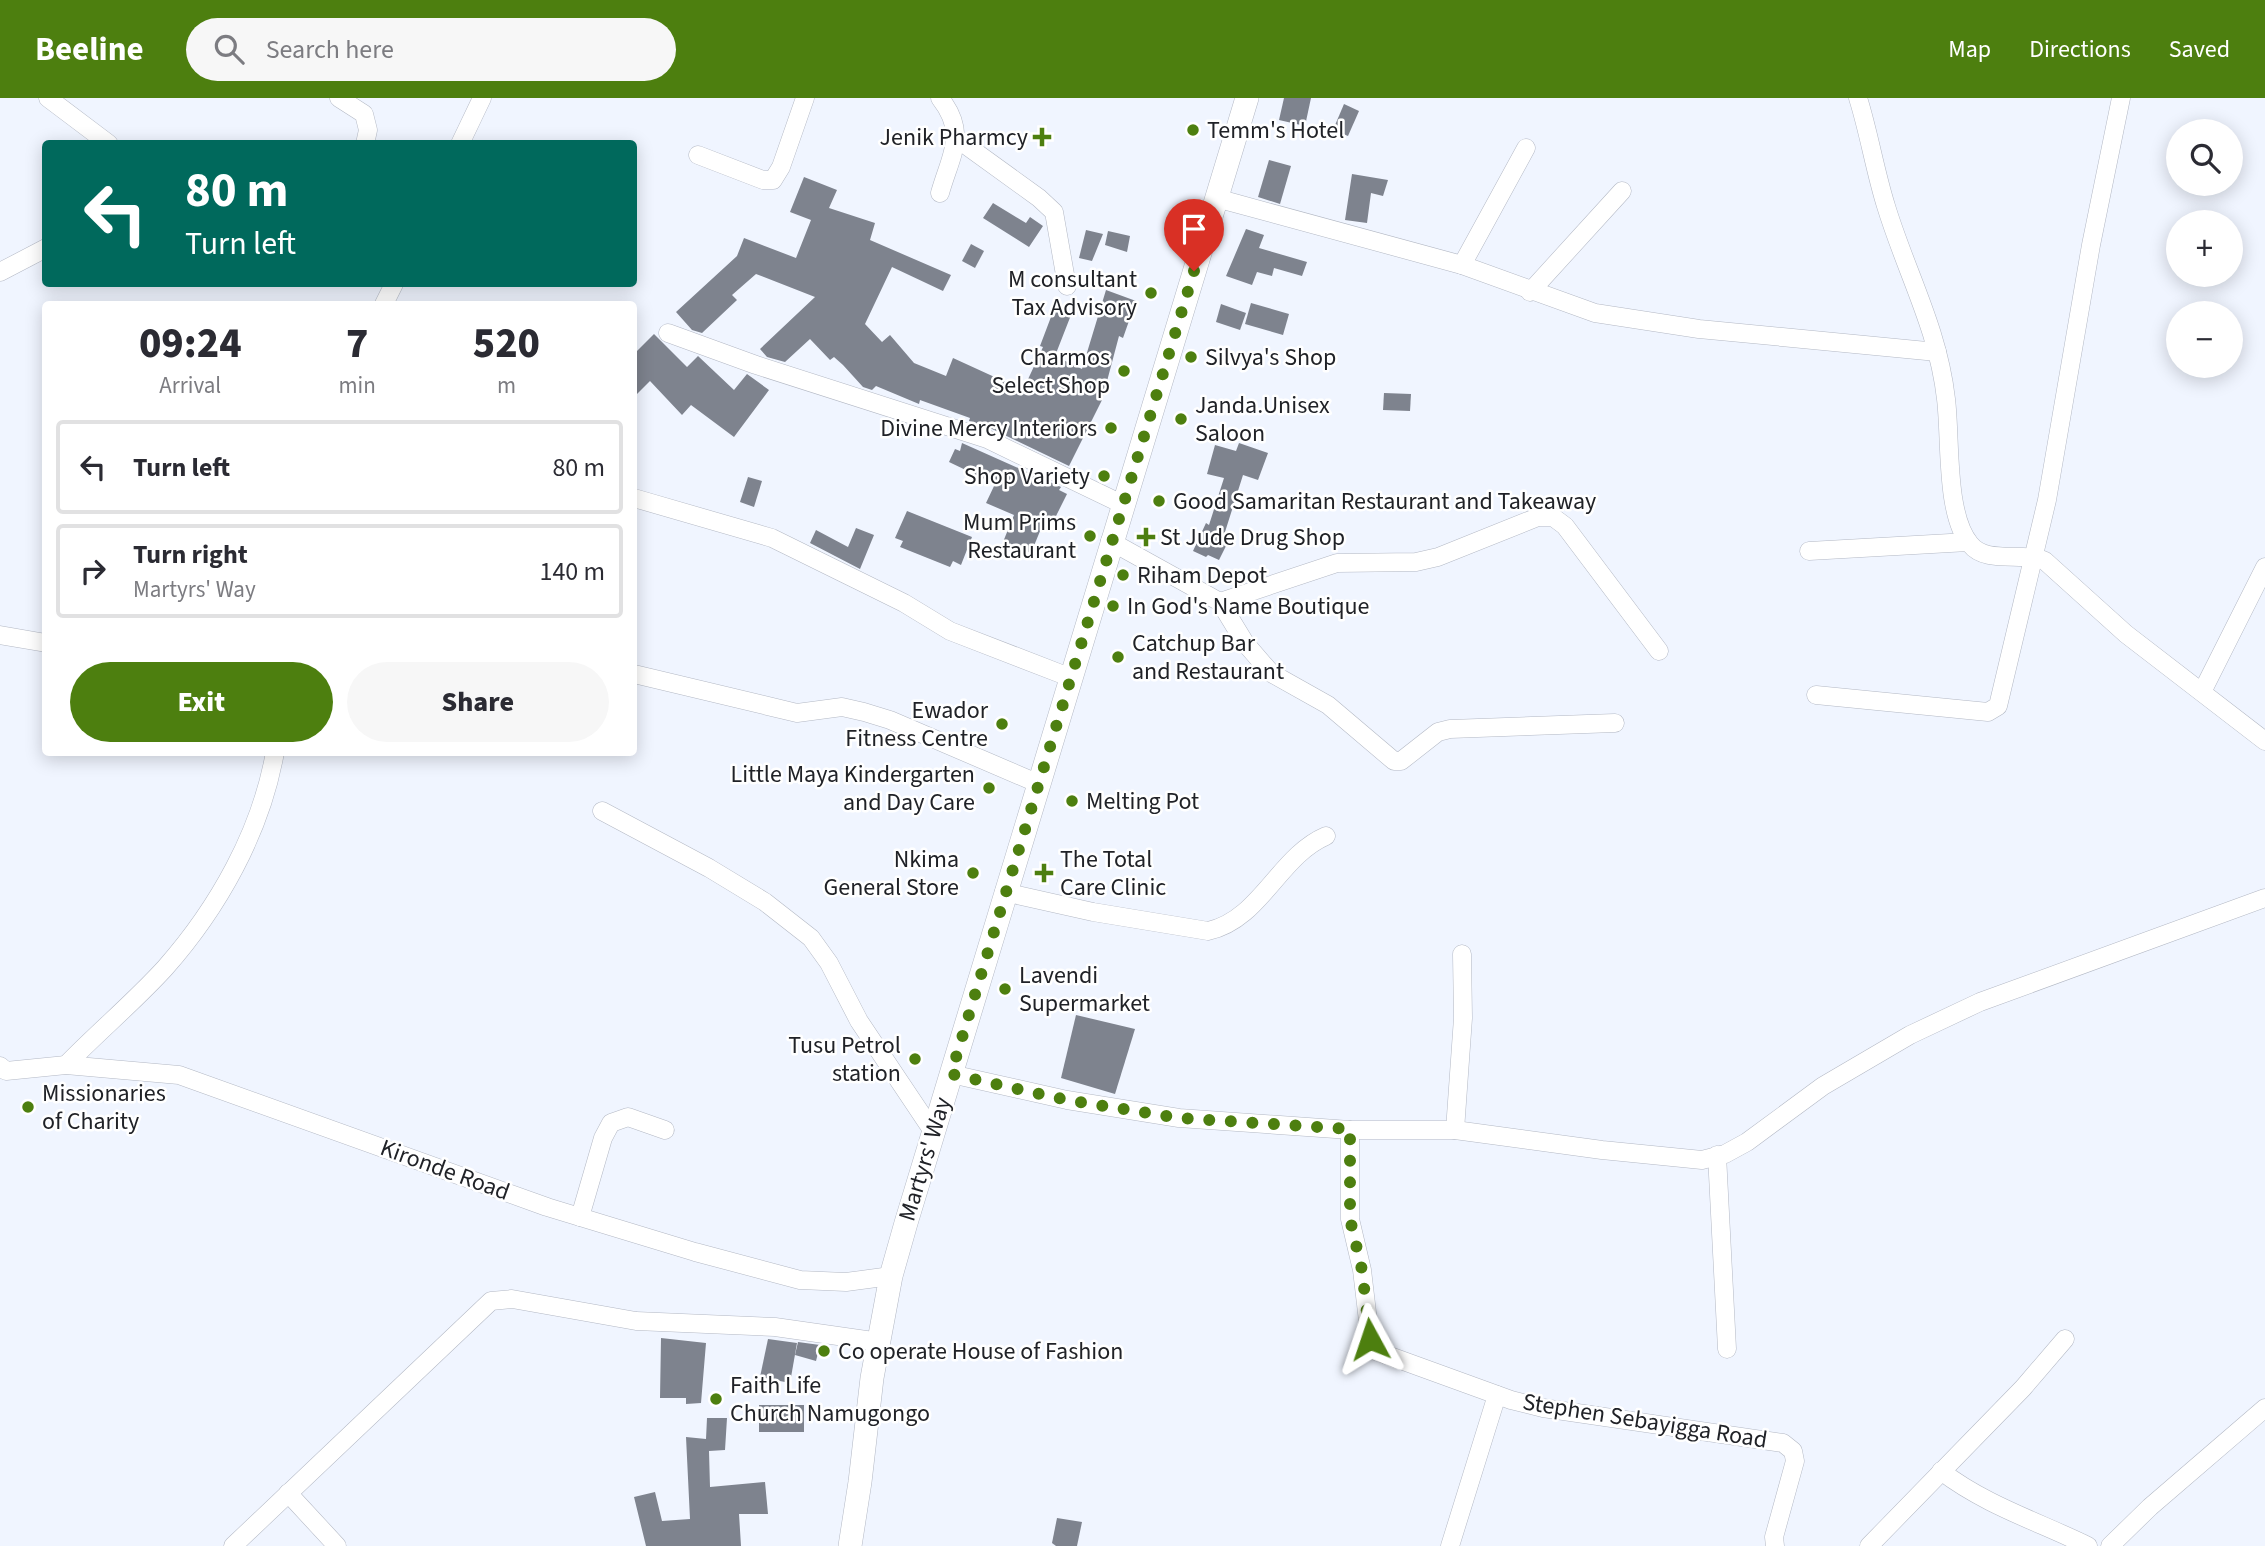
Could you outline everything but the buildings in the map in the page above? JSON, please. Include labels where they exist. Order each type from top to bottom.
[{"type":"main road","name":"Martyrs' Way","points":[[850,1546],[872,1378],[891,1276],[932,1130],[1110,541],[1247,98]]},
{"type":"street","points":[[48,98],[104,140]]},
{"type":"street","points":[[339,98],[364,114],[368,130],[366,140]]},
{"type":"street","points":[[462,140],[482,98]]},
{"type":"street","points":[[698,155],[763,180],[773,180],[781,167],[804,98]]},
{"type":"street","points":[[940,98],[953,114],[956,138],[940,193]]},
{"type":"street","points":[[1858,98],[1886,209],[1921,296],[1937,352],[1946,397],[1957,523],[1968,542],[1982,553],[2033,555],[2045,561],[2126,634],[2265,741]]},
{"type":"street","points":[[1816,695],[1992,711],[2002,696],[2047,500],[2091,245],[2121,98]]},
{"type":"street","points":[[956,138],[1039,198],[1054,212],[1068,286]]},
{"type":"street","points":[[1462,265],[1526,148]]},
{"type":"street","points":[[1530,292],[1622,191]]},
{"type":"street","points":[[1216,198],[1462,265],[1530,292],[1595,313],[1937,352]]},
{"type":"street","points":[[0,272],[42,250]]},
{"type":"street","points":[[668,332],[768,369],[987,439],[1122,504]]},
{"type":"street","points":[[637,499],[772,538],[904,603],[950,631],[1069,677]]},
{"type":"street","points":[[1220,602],[1337,563],[1416,562],[1438,557],[1538,517],[1553,517],[1565,526],[1658,651]]},
{"type":"street","points":[[1110,541],[1220,602],[1245,643],[1271,673],[1328,705],[1394,761],[1401,761],[1431,737],[1450,729],[1615,723]]},
{"type":"street","points":[[1809,551],[1968,542]]},
{"type":"street","points":[[2202,692],[2265,567]]},
{"type":"street","points":[[0,635],[42,642]]},
{"type":"street","points":[[637,675],[797,713],[842,707],[864,712],[890,720],[1037,783]]},
{"type":"street","points":[[66,1065],[165,968],[219,897],[255,828],[274,756]]},
{"type":"street","points":[[602,811],[709,868],[765,902],[811,938],[829,963],[859,1021],[932,1130]]},
{"type":"street","points":[[1004,892],[1093,912],[1208,931],[1223,928],[1237,919],[1294,859],[1326,835]]},
{"type":"street","points":[[951,1074],[1067,1100],[1179,1118],[1350,1129],[1455,1130],[1602,1150],[1702,1160],[1746,1142],[1823,1086],[1910,1035],[1980,1002],[2265,898]]},
{"type":"street","points":[[1455,1130],[1463,1018],[1462,954]]},
{"type":"street","name":"Kironde Road","points":[[2,1071],[66,1065],[179,1075],[580,1217],[800,1280],[846,1282],[891,1276]]},
{"type":"street","points":[[580,1217],[603,1138],[611,1123],[628,1117],[665,1130]]},
{"type":"street","name":"Stephen Sebayigga Road","points":[[1350,1129],[1350,1219],[1362,1270],[1372,1345],[1389,1358],[1543,1408],[1783,1443],[1793,1451],[1795,1461],[1774,1536],[1775,1546]]},
{"type":"street","points":[[1717,1156],[1727,1349]]},
{"type":"street","points":[[233,1546],[482,1307],[501,1298],[636,1321],[775,1327],[880,1342]]},
{"type":"street","points":[[1869,1546],[2023,1388],[2065,1339]]},
{"type":"street","points":[[1450,1546],[1497,1395]]},
{"type":"street","points":[[2110,1546],[2150,1507],[2265,1408]]},
{"type":"street","points":[[1941,1471],[1961,1486],[1997,1505],[2088,1546]]},
{"type":"street","points":[[288,1493],[337,1546]]},
{"type":"place","name":"Temm's Hotel","points":[[1193,130]]},
{"type":"place","name":"Jenik Pharmcy","points":[[1042,137]]},
{"type":"place","name":"M consultant Tax Advisory","points":[[1151,293]]},
{"type":"place","name":"Silvya's Shop","points":[[1191,357]]},
{"type":"place","name":"Charmos Select Shop","points":[[1124,371]]},
{"type":"place","name":"Janda.Unisex Saloon","points":[[1181,419]]},
{"type":"place","name":"Divine Mercy Interiors","points":[[1111,428]]},
{"type":"place","name":"Shop Variety","points":[[1104,476]]},
{"type":"place","name":"Good Samaritan Restaurant and Takeaway","points":[[1159,501]]},
{"type":"place","name":"Mum Prims Restaurant","points":[[1090,536]]},
{"type":"place","name":"St Jude Drug Shop","points":[[1146,537]]},
{"type":"place","name":"Riham Depot","points":[[1123,575]]},
{"type":"place","name":"In God's Name Boutique","points":[[1113,606]]},
{"type":"place","name":"Catchup Bar and Restaurant","points":[[1118,657]]},
{"type":"place","name":"Ewador Fitness Centre","points":[[1002,724]]},
{"type":"place","name":"Little Maya Kindergarten and Day Care","points":[[989,788]]},
{"type":"place","name":"Melting Pot","points":[[1072,801]]},
{"type":"place","name":"Nkima General Store","points":[[973,873]]},
{"type":"place","name":"The Total Care Clinic","points":[[1044,873]]},
{"type":"place","name":"Lavendi Supermarket","points":[[1005,989]]},
{"type":"place","name":"Tusu Petrol station","points":[[915,1059]]},
{"type":"place","name":"Missionaries of Charity","points":[[28,1107]]},
{"type":"place","name":"Co operate House of Fashion","points":[[824,1351]]},
{"type":"place","name":"Faith Life Church Namugongo","points":[[716,1399]]},
{"type":"route","points":[[1194,271],[1089,609],[951,1074],[1067,1100],[1179,1118],[1350,1129],[1350,1219],[1362,1270],[1370,1339]]}]
